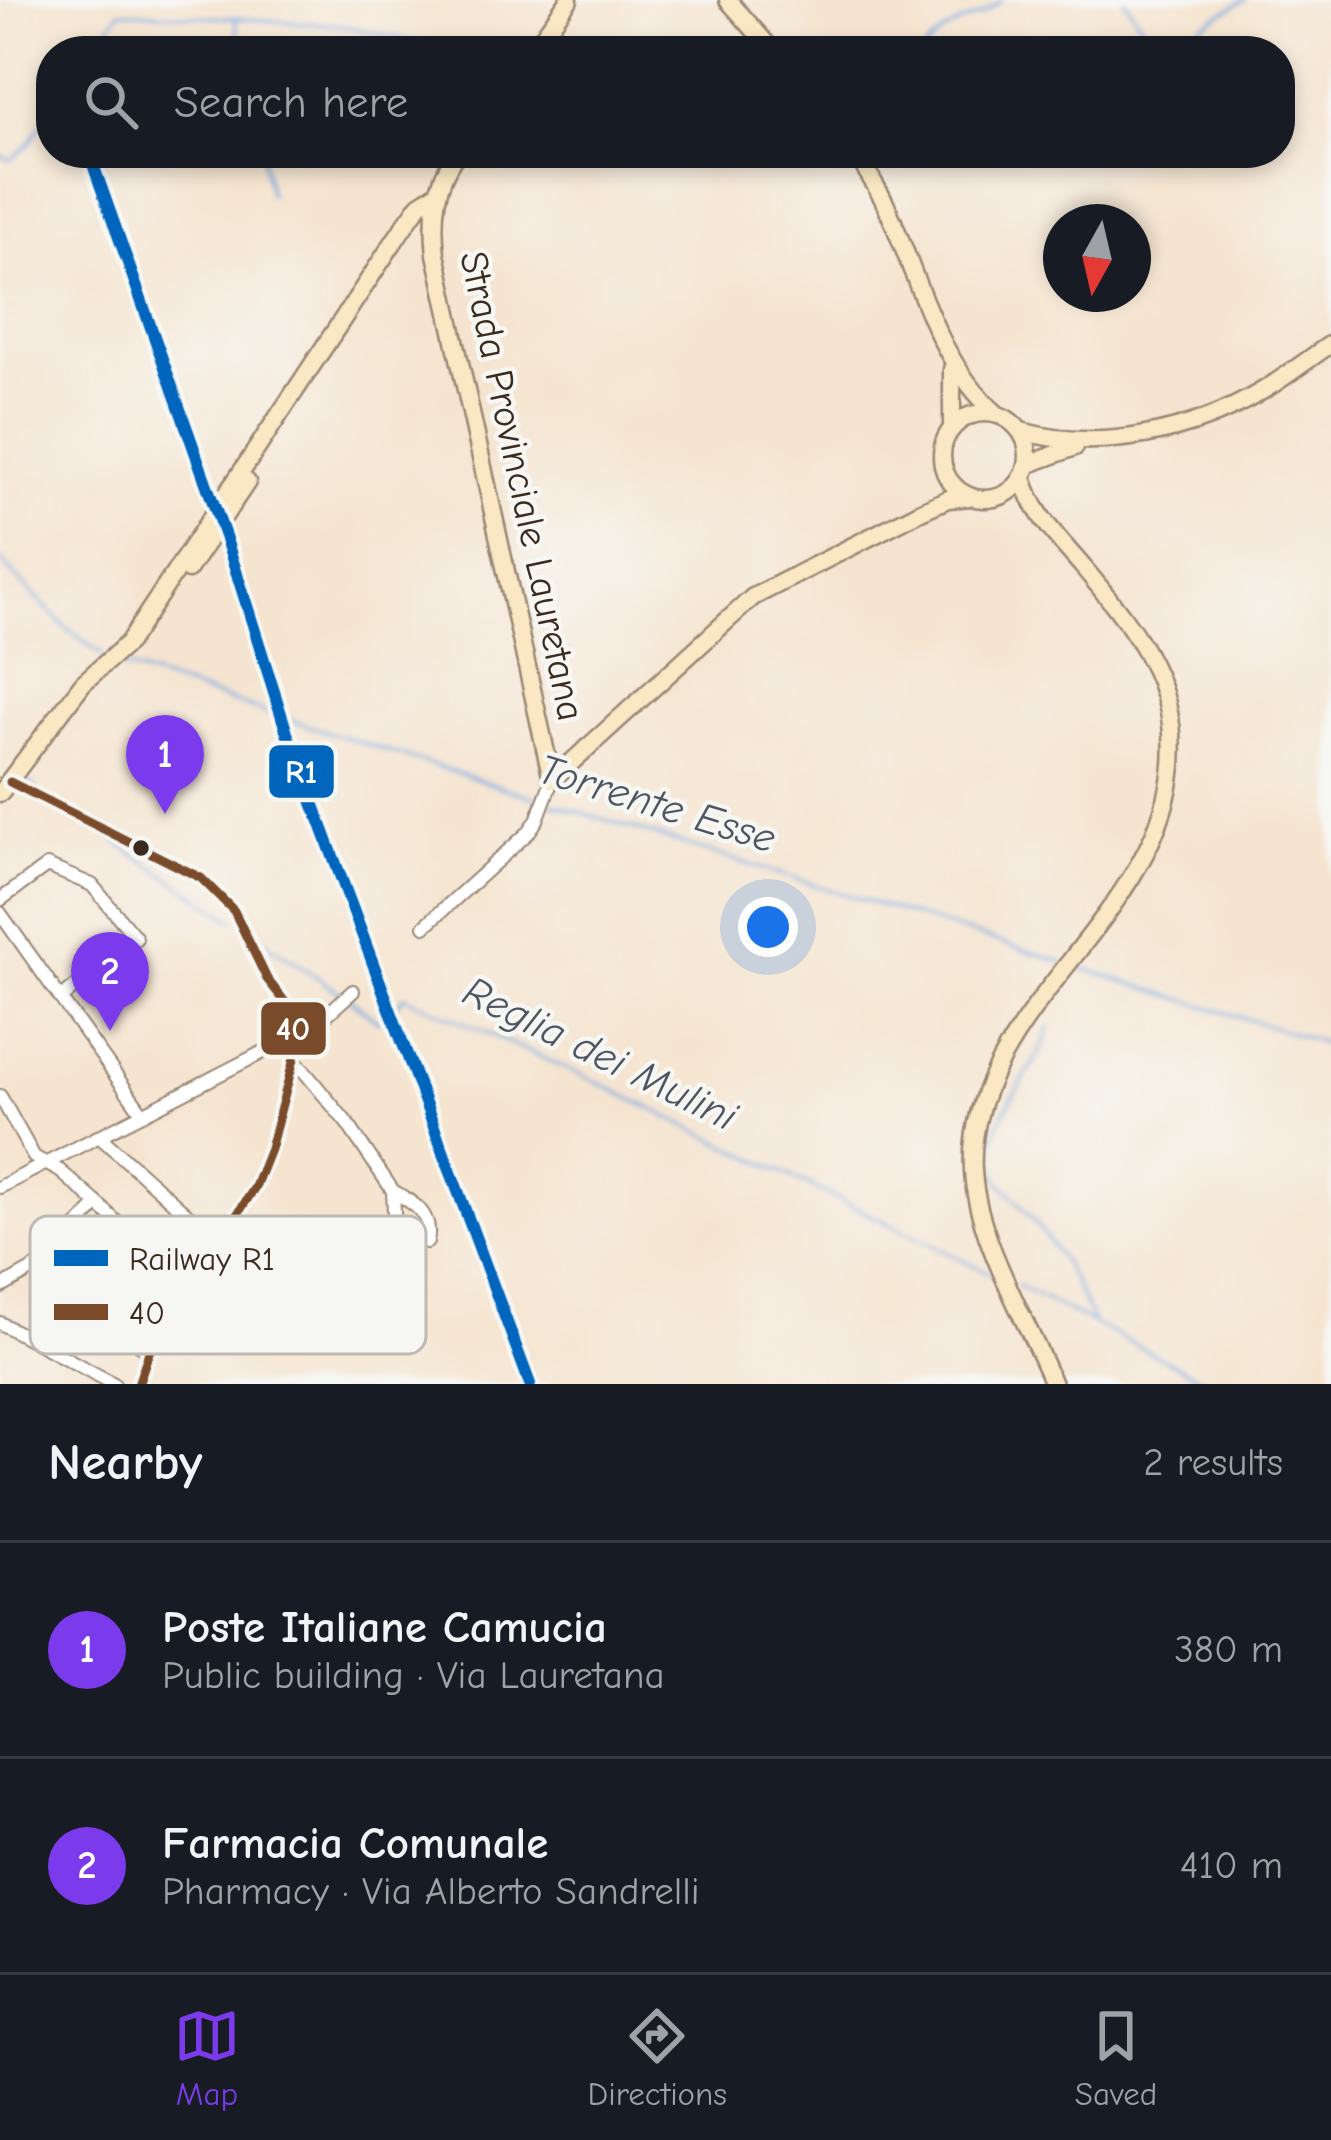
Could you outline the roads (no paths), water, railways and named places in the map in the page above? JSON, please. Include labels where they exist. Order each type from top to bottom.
[{"type":"main road","points":[[543,36],[569,0]]},
{"type":"main road","points":[[728,0],[760,36]]},
{"type":"main road","name":"Strada Provinciale Lauretana","points":[[450,168],[437,194],[433,225],[455,348],[550,784]]},
{"type":"main road","points":[[865,168],[882,197],[952,362],[975,395],[1021,431],[1094,442],[1154,433],[1259,393],[1331,344]]},
{"type":"main road","name":"Strada Provinciale Lauretana","points":[[405,225],[420,204],[437,194]]},
{"type":"main road","points":[[5,788],[83,683],[128,643],[209,542],[262,456],[284,406],[405,225]]},
{"type":"main road","name":"Strada Provinciale Lauretana","points":[[405,225],[433,225]]},
{"type":"main road","points":[[921,511],[952,428],[952,362]]},
{"type":"main road","points":[[952,428],[976,413],[997,414]]},
{"type":"main road","points":[[1021,431],[1028,446],[1029,500],[1137,636],[1159,676],[1171,723],[1173,773],[1158,825],[1115,903],[1009,1046],[976,1123],[973,1173],[985,1226],[1053,1384]]},
{"type":"main road","points":[[996,498],[1013,489],[1025,471],[1094,442]]},
{"type":"main road","points":[[942,465],[950,481],[970,497]]},
{"type":"main road","points":[[550,784],[753,597],[948,500],[996,498],[1046,524]]},
{"type":"street","points":[[425,926],[528,833],[550,784]]},
{"type":"street","points":[[5,788],[201,878],[234,911],[267,979],[293,1012],[294,1059],[270,1149],[255,1187],[235,1216]]},
{"type":"street","points":[[0,900],[47,866],[92,885],[136,938],[63,997]]},
{"type":"street","points":[[0,913],[143,1114]]},
{"type":"street","points":[[0,1187],[314,1026],[352,991]]},
{"type":"street","points":[[294,1059],[347,1123],[393,1191]]},
{"type":"street","points":[[0,1096],[34,1156],[110,1216]]},
{"type":"street","points":[[100,1137],[189,1216]]},
{"type":"street","points":[[87,1216],[98,1204]]},
{"type":"street","points":[[0,1288],[30,1271]]},
{"type":"street","points":[[0,1323],[30,1339]]},
{"type":"street","points":[[58,1354],[114,1384]]},
{"type":"street","points":[[138,1384],[148,1354]]},
{"type":"waterway","points":[[940,36],[1002,0]]},
{"type":"waterway","points":[[1125,0],[1149,36]]},
{"type":"waterway","points":[[1184,36],[1245,0]]},
{"type":"waterway","points":[[103,36],[120,11],[340,25],[387,36]]},
{"type":"waterway","points":[[235,18],[238,36]]},
{"type":"waterway","points":[[0,155],[11,160],[36,133]]},
{"type":"waterway","points":[[264,168],[270,195]]},
{"type":"waterway","name":"Torrente Esse","points":[[0,560],[66,628],[104,656]]},
{"type":"waterway","name":"Torrente Esse","points":[[117,665],[542,800]]},
{"type":"waterway","name":"Reglia dei Mulini","points":[[21,778],[38,789]]},
{"type":"waterway","name":"Torrente Esse","points":[[551,803],[1063,962]]},
{"type":"waterway","name":"Reglia dei Mulini","points":[[116,842],[233,920]]},
{"type":"waterway","name":"Reglia dei Mulini","points":[[250,932],[342,994]]},
{"type":"waterway","name":"Torrente Esse","points":[[1078,967],[1331,1045]]},
{"type":"waterway","name":"Reglia dei Mulini","points":[[350,999],[377,1021],[404,996],[601,1084],[996,1276]]},
{"type":"waterway","points":[[1049,1027],[1001,1120],[993,1159],[998,1179],[1052,1246],[1093,1322]]},
{"type":"waterway","name":"Reglia dei Mulini","points":[[1016,1285],[1213,1384]]},
{"type":"rail line","name":"R1","points":[[94,168],[226,539],[287,733],[530,1384]]},
{"type":"place","name":"Poste Italiane Camucia","points":[[165,814]]},
{"type":"place","name":"Farmacia Comunale","points":[[110,1031]]}]
